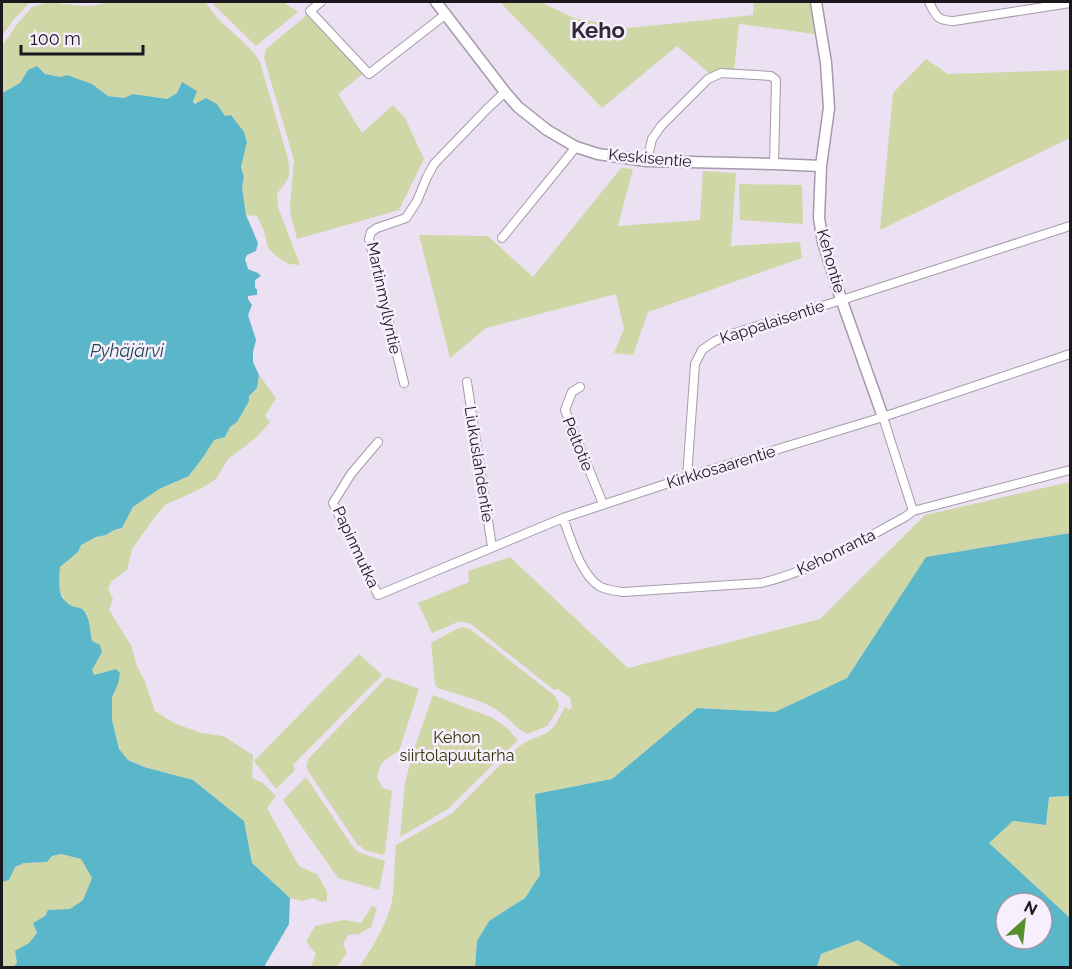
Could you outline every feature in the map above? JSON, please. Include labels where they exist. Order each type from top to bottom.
[{"type":"street","points":[[321,2],[310,11],[369,74],[446,14]]},
{"type":"street","name":"Keskisentie","points":[[436,2],[518,107],[533,120],[576,147],[598,154],[647,161],[821,166]]},
{"type":"street","name":"Kehontie","points":[[816,2],[826,63],[829,108],[821,166],[819,218],[823,242],[914,511]]},
{"type":"street","points":[[929,2],[934,12],[944,21],[1071,3]]},
{"type":"street","points":[[647,161],[652,139],[661,126],[708,79],[721,74],[771,76],[776,80],[774,164]]},
{"type":"street","name":"Martinmyllyntie","points":[[404,383],[369,239],[371,232],[406,218],[417,201],[434,164],[505,92]]},
{"type":"street","points":[[501,238],[576,147]]},
{"type":"street","name":"Kappalaisentie","points":[[687,477],[695,364],[702,350],[715,341],[1071,226]]},
{"type":"street","name":"Kirkkosaarentie","points":[[378,595],[563,518],[603,504],[883,417],[1071,354]]},
{"type":"street","name":"Liukuslahdentie","points":[[467,382],[492,547]]},
{"type":"street","name":"Peltotie","points":[[580,387],[572,392],[565,410],[603,504]]},
{"type":"street","name":"Papinmutka","points":[[378,442],[351,474],[333,503],[378,595]]},
{"type":"street","name":"Kehonranta","points":[[563,518],[584,569],[600,587],[623,592],[761,583],[812,566],[914,511],[1071,470]]},
{"type":"green space","points":[[2,2],[30,2],[2,36]]},
{"type":"green space","points":[[48,2],[94,6],[106,2],[206,2],[211,11],[260,62],[289,166],[288,178],[277,194],[278,207],[300,265],[289,264],[276,256],[268,248],[257,216],[246,215],[242,187],[244,177],[241,167],[247,142],[225,116],[196,104],[182,82],[177,93],[167,99],[133,94],[124,98],[108,96],[92,84],[28,70],[20,83],[2,93],[2,46],[32,7]]},
{"type":"green space","points":[[213,2],[283,2],[298,12],[256,46]]},
{"type":"green space","points":[[500,2],[540,2],[574,18],[629,28],[753,15],[754,2],[810,2],[815,34],[739,24],[734,72],[719,71],[710,74],[677,46],[602,108]]},
{"type":"green space","points":[[307,15],[364,73],[338,94],[362,133],[393,105],[405,118],[424,159],[399,210],[297,239],[290,206],[294,160],[264,58],[266,49]]},
{"type":"green space","points":[[926,59],[948,74],[1070,70],[1070,138],[880,230],[893,93]]},
{"type":"green space","points":[[621,168],[633,169],[618,226],[700,220],[703,171],[736,173],[731,246],[800,242],[802,258],[648,312],[633,355],[614,353],[624,329],[616,294],[486,328],[450,358],[419,235],[488,236],[533,277]]},
{"type":"green space","points":[[739,184],[802,185],[803,224],[740,220]]},
{"type":"green space","points":[[259,375],[276,398],[265,416],[270,422],[257,437],[228,459],[216,479],[165,505],[132,549],[127,570],[112,581],[108,589],[113,599],[109,610],[131,645],[155,711],[174,723],[201,733],[223,736],[253,755],[252,778],[263,783],[276,796],[267,808],[299,866],[318,875],[327,892],[327,901],[321,902],[313,898],[302,901],[290,898],[252,863],[244,821],[193,780],[144,767],[127,759],[119,749],[112,720],[112,697],[118,684],[116,669],[94,675],[92,670],[102,652],[92,641],[87,613],[66,602],[58,587],[60,567],[78,552],[81,545],[122,528],[133,507],[159,489],[189,476],[214,440],[225,437],[230,427],[237,422],[249,396],[257,388]]},
{"type":"green space","points":[[1070,482],[1070,533],[926,557],[847,678],[775,712],[697,708],[612,779],[535,794],[540,875],[525,898],[489,921],[477,941],[475,967],[358,968],[369,953],[390,909],[396,845],[451,814],[517,748],[551,730],[565,707],[569,710],[572,707],[570,698],[558,689],[554,690],[471,624],[458,622],[432,633],[418,603],[469,582],[468,571],[510,557],[628,668],[820,619],[925,515]]},
{"type":"green space","name":"Kehon siirtolapuutarha","points":[[463,627],[470,629],[555,696],[559,705],[547,726],[528,734],[490,706],[438,688],[435,684],[431,643]]},
{"type":"green space","points":[[359,654],[382,675],[293,765],[295,770],[276,789],[254,761]]},
{"type":"green space","points":[[387,677],[419,689],[399,751],[384,761],[378,772],[377,778],[383,788],[392,791],[385,853],[382,855],[365,850],[357,844],[306,765],[309,758]]},
{"type":"green space","name":"Kehon siirtolapuutarha","points":[[433,695],[493,718],[518,740],[448,809],[400,837],[405,783]]},
{"type":"green space","points":[[306,777],[358,852],[385,861],[379,890],[338,878],[283,800]]},
{"type":"green space","points":[[1070,796],[1070,917],[1054,903],[1054,891],[1041,891],[988,843],[1013,821],[1046,825],[1049,797]]},
{"type":"green space","points":[[61,854],[81,859],[92,878],[83,900],[70,909],[45,916],[33,923],[37,933],[29,943],[15,951],[17,963],[13,967],[2,968],[2,882],[9,880],[14,867],[24,863],[47,862],[52,856]]},
{"type":"green space","points":[[372,906],[377,908],[371,927],[359,934],[348,935],[343,944],[347,953],[337,967],[306,967],[311,966],[316,954],[306,942],[315,926],[344,920],[361,923]]},
{"type":"green space","points":[[858,940],[902,967],[817,968],[821,954]]},
{"type":"water","name":"Pyhäjärvi","points":[[37,66],[45,74],[61,77],[67,75],[92,84],[108,96],[124,98],[133,94],[167,99],[177,93],[182,82],[197,91],[193,101],[195,104],[206,98],[217,104],[225,116],[231,115],[244,132],[247,142],[241,167],[244,177],[242,187],[246,215],[258,243],[256,251],[247,255],[245,259],[248,269],[261,276],[255,280],[257,295],[248,296],[252,305],[248,315],[256,340],[253,362],[259,375],[257,388],[249,396],[249,401],[237,422],[230,427],[225,437],[214,440],[189,476],[159,489],[133,507],[122,528],[81,545],[78,552],[60,567],[59,584],[63,599],[85,612],[92,641],[100,645],[102,652],[92,670],[94,675],[116,669],[120,673],[112,697],[112,720],[119,749],[128,760],[144,767],[193,780],[244,821],[252,863],[290,898],[289,924],[264,967],[13,967],[17,963],[15,951],[29,943],[37,933],[33,923],[45,916],[48,910],[70,909],[83,900],[92,878],[81,859],[61,854],[52,856],[47,862],[24,863],[15,867],[9,880],[2,882],[2,93],[20,83],[28,70]]},
{"type":"water","points":[[1070,533],[1070,796],[1049,797],[1046,825],[1013,821],[989,843],[1041,891],[994,891],[994,951],[1054,951],[1054,903],[1070,917],[1070,967],[902,967],[858,940],[821,954],[817,967],[475,967],[477,941],[489,921],[525,898],[540,875],[535,794],[612,779],[697,708],[775,712],[847,678],[926,557]]},
{"type":"district","name":"Keho","points":[[598,30]]}]
